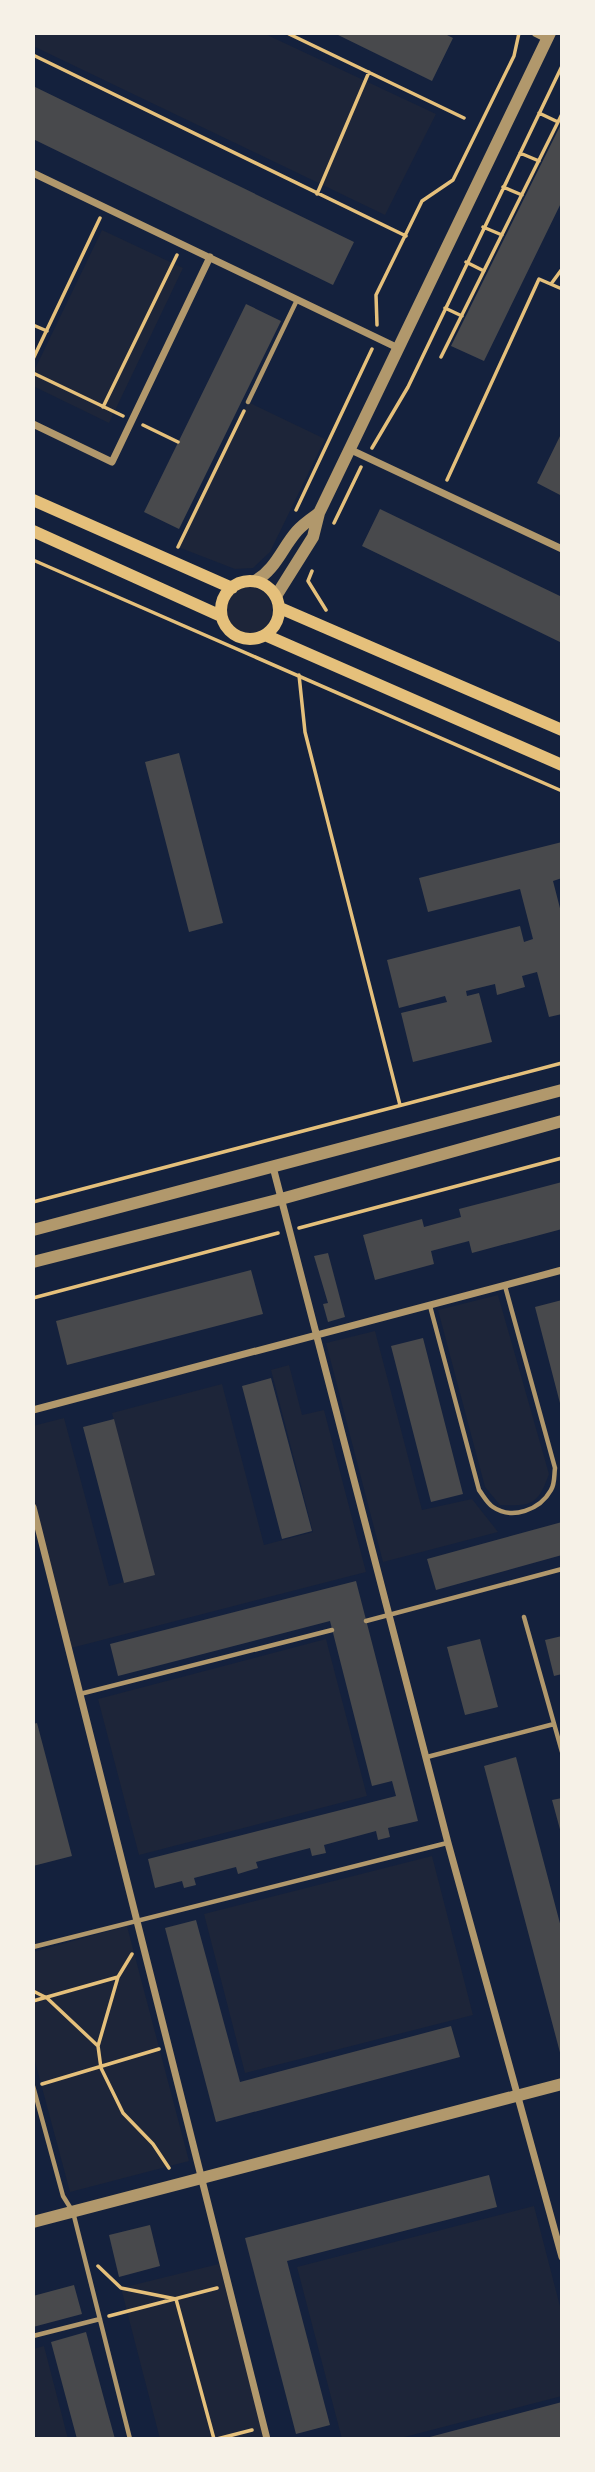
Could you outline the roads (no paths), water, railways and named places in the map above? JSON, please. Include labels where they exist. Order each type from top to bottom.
[{"type":"main road","points":[[33,500],[232,588]]},
{"type":"main road","points":[[33,531],[221,616],[230,631],[247,639],[265,635],[276,623],[278,602],[270,588],[255,581],[247,581],[232,588],[223,600],[221,616]]},
{"type":"main road","points":[[278,602],[562,730]]},
{"type":"main road","points":[[265,635],[562,765]]},
{"type":"street","points":[[278,602],[313,537],[319,513],[544,35]]},
{"type":"street","points":[[33,173],[398,348]]},
{"type":"street","points":[[33,424],[112,461],[211,257]]},
{"type":"street","points":[[349,449],[562,549]]},
{"type":"street","points":[[255,581],[266,575],[275,565],[298,529],[319,513]]},
{"type":"street","points":[[33,1230],[562,1090]]},
{"type":"street","points":[[33,1262],[281,1199],[562,1121]]},
{"type":"street","points":[[273,1167],[448,1843],[562,2258]]},
{"type":"street","points":[[33,1410],[562,1270]]},
{"type":"street","points":[[33,1507],[267,2439]]},
{"type":"street","points":[[33,2222],[562,2084]]},
{"type":"lane","points":[[248,402],[297,300]]},
{"type":"lane","points":[[430,1306],[479,1490],[491,1506],[504,1513],[524,1512],[542,1503],[553,1488],[555,1468],[505,1286]]},
{"type":"lane","points":[[366,1621],[562,1569]]},
{"type":"lane","points":[[524,1617],[562,1752]]},
{"type":"lane","points":[[80,1694],[332,1630]]},
{"type":"lane","points":[[427,1757],[554,1724]]},
{"type":"lane","points":[[33,1947],[448,1843]]},
{"type":"lane","points":[[33,2086],[63,2196],[73,2212],[130,2439]]},
{"type":"lane","points":[[33,2336],[100,2319]]}]
